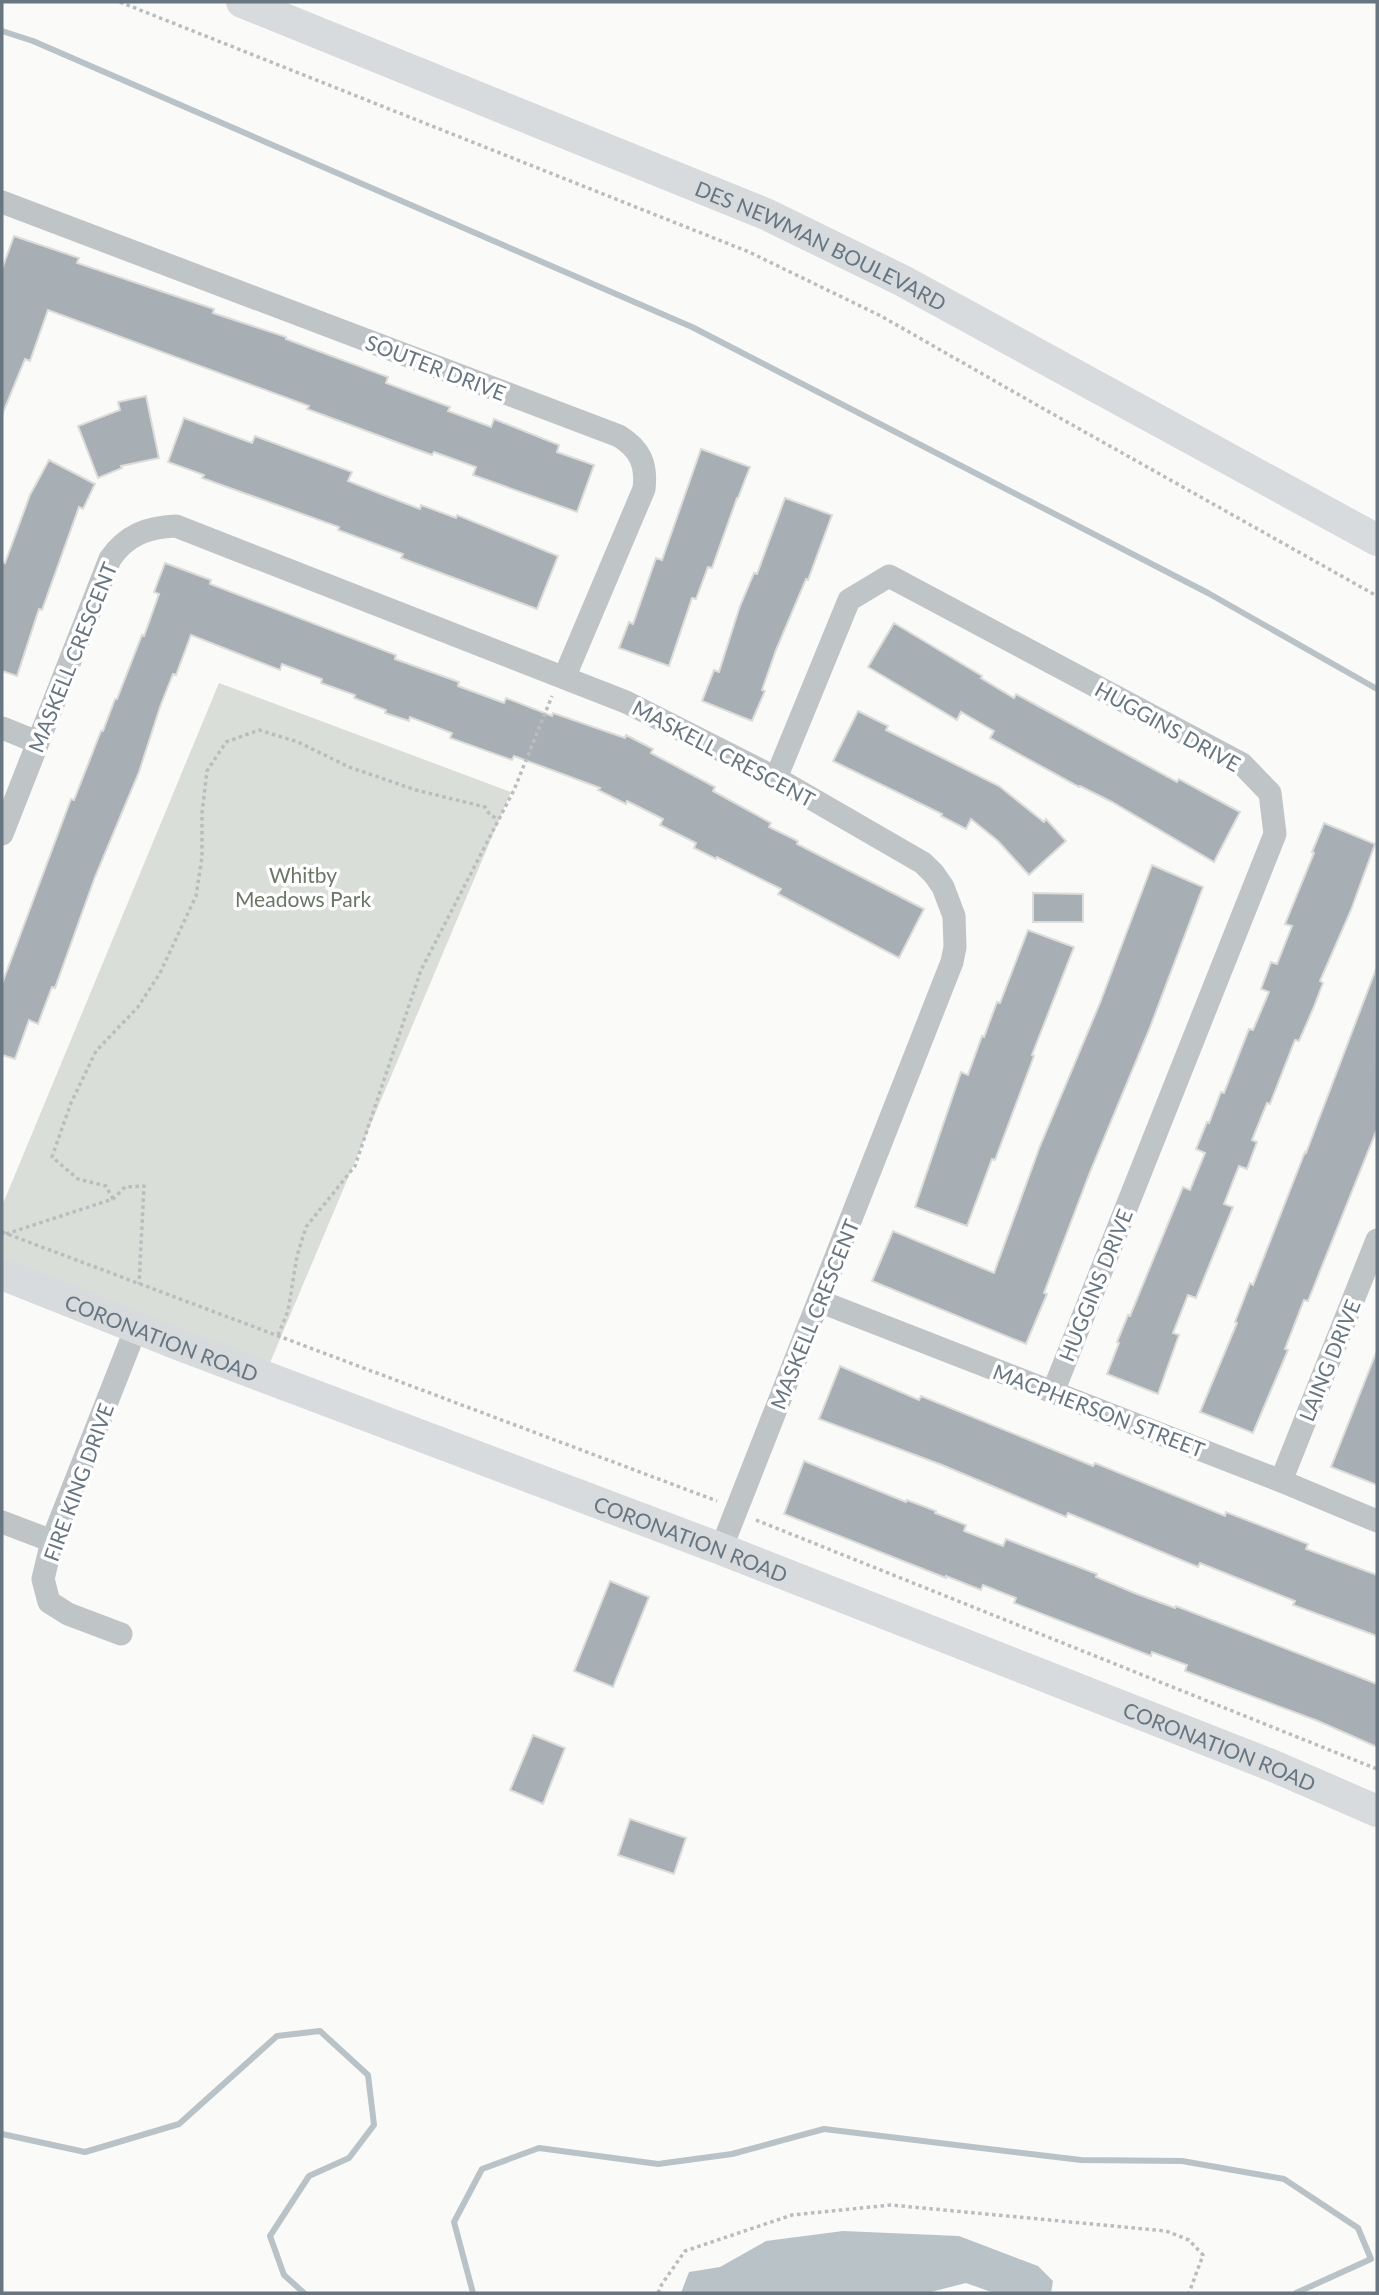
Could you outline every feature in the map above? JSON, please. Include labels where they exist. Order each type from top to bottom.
[{"type":"street","name":"DES NEWMAN BOULEVARD","points":[[242,2],[768,215],[903,281],[1377,540]]},
{"type":"street","name":"SOUTER DRIVE","points":[[2,202],[619,436],[631,444],[640,455],[645,468],[644,489],[564,678]]},
{"type":"street","name":"MASKELL CRESCENT","points":[[2,834],[110,559],[133,535],[154,527],[176,526],[626,702],[776,778],[923,863],[934,874],[946,894],[954,916],[955,947],[949,969],[721,1549]]},
{"type":"street","name":"HUGGINS DRIVE","points":[[776,778],[849,600],[889,576],[1242,764],[1270,793],[1275,834],[1053,1392]]},
{"type":"street","points":[[2,728],[37,742]]},
{"type":"street","name":"LAING DRIVE","points":[[1281,1480],[1377,1240]]},
{"type":"street","name":"CORONATION ROAD","points":[[2,1274],[136,1328],[721,1549],[1271,1765],[1377,1811]]},
{"type":"street","name":"MACPHERSON STREET","points":[[819,1301],[1281,1480],[1377,1521]]},
{"type":"street","name":"FIRE KING DRIVE","points":[[121,1634],[68,1614],[49,1602],[43,1579],[52,1541],[136,1328]]},
{"type":"street","points":[[2,1522],[52,1541]]},
{"type":"path","points":[[120,2],[749,252],[881,316],[1377,596]]},
{"type":"path","points":[[278,1335],[288,1311],[297,1256],[306,1227],[355,1166],[421,970],[514,790],[554,692],[564,678]]},
{"type":"path","points":[[113,1199],[106,1186],[78,1179],[52,1157],[71,1103],[96,1051],[138,1007],[160,973],[196,896],[202,856],[202,813],[207,771],[226,742],[259,730],[298,742],[349,767],[416,790],[485,807],[498,820]]},
{"type":"path","points":[[4,1233],[113,1199],[125,1187],[144,1186],[139,1284]]},
{"type":"path","points":[[4,1233],[710,1497]]},
{"type":"path","points":[[764,1524],[1377,1769]]},
{"type":"path","points":[[659,2293],[685,2250],[792,2214],[891,2205],[1166,2231],[1189,2240],[1203,2255],[1189,2293]]},
{"type":"green space","name":"Whitby Meadows Park","points":[[219,683],[511,792],[264,1377],[2,1274],[2,1206]]},
{"type":"shaded area","points":[[843,2231],[959,2236],[1038,2266],[1053,2281],[1051,2293],[994,2293],[966,2283],[927,2293],[681,2293],[689,2272],[720,2267],[766,2241]]},
{"type":"building","points":[[14,236],[79,258],[77,263],[214,309],[213,313],[286,337],[388,377],[386,383],[450,407],[448,411],[491,427],[494,419],[559,445],[557,452],[594,465],[577,512],[473,475],[476,467],[434,452],[432,455],[407,446],[307,409],[309,406],[48,310],[30,361],[25,359],[2,415],[2,269]]},
{"type":"building","points":[[146,396],[159,458],[121,466],[122,468],[98,478],[78,426],[120,410],[118,402]]},
{"type":"building","points":[[184,418],[252,443],[255,436],[352,472],[348,481],[420,509],[421,505],[456,518],[457,515],[558,556],[537,609],[401,558],[403,554],[338,530],[339,527],[202,478],[204,475],[168,462]]},
{"type":"building","points":[[701,449],[750,467],[712,568],[708,567],[696,599],[692,598],[669,666],[619,648],[629,622],[633,624],[656,558],[662,560]]},
{"type":"building","points":[[49,460],[95,484],[83,509],[79,507],[42,610],[39,609],[17,676],[2,671],[2,562],[5,563],[30,495]]},
{"type":"building","points":[[785,498],[832,515],[808,580],[806,579],[776,650],[762,690],[765,691],[752,721],[702,701],[714,670],[719,672],[740,606],[754,573],[757,574]]},
{"type":"building","points":[[165,563],[211,580],[210,584],[396,655],[395,659],[459,682],[458,686],[504,703],[506,698],[552,716],[553,713],[625,738],[626,735],[653,749],[651,753],[715,787],[713,791],[771,823],[769,827],[798,841],[797,844],[924,909],[899,958],[778,894],[781,889],[694,848],[696,843],[660,825],[663,819],[627,801],[626,804],[598,790],[600,788],[514,756],[512,760],[450,738],[452,733],[410,717],[409,721],[385,713],[386,710],[354,698],[355,695],[321,683],[322,679],[282,664],[280,670],[191,635],[160,707],[139,772],[95,877],[55,988],[52,987],[38,1024],[29,1020],[15,1059],[2,1055],[2,984],[71,799],[74,800],[101,731],[117,699],[142,635],[144,636],[159,594],[154,592]]},
{"type":"building","points":[[894,623],[1014,698],[1016,694],[1177,782],[1179,779],[1240,812],[1214,862],[1112,802],[990,738],[994,731],[961,712],[957,720],[868,667]]},
{"type":"building","points":[[858,711],[888,726],[886,730],[999,786],[1044,822],[1046,819],[1066,841],[1029,875],[998,841],[971,819],[966,829],[941,816],[942,814],[833,761]]},
{"type":"building","points":[[1324,823],[1375,844],[1351,910],[1320,981],[1323,983],[1313,1009],[1299,1041],[1295,1040],[1270,1104],[1267,1103],[1252,1140],[1257,1142],[1247,1169],[1239,1166],[1224,1204],[1233,1207],[1196,1298],[1188,1295],[1173,1333],[1179,1335],[1158,1394],[1107,1374],[1119,1343],[1117,1342],[1183,1187],[1190,1190],[1205,1153],[1196,1149],[1207,1122],[1209,1123],[1221,1092],[1224,1093],[1249,1029],[1253,1030],[1269,992],[1261,989],[1271,962],[1277,964],[1292,926],[1285,924]]},
{"type":"building","points":[[1152,865],[1203,887],[1149,1030],[1090,1172],[1044,1293],[1047,1294],[1026,1344],[872,1281],[893,1231],[994,1273],[1040,1146],[1100,1003]]},
{"type":"building","points":[[1033,893],[1083,894],[1083,922],[1033,922]]},
{"type":"building","points":[[1028,930],[1074,947],[995,1160],[992,1159],[967,1226],[915,1207],[961,1072],[968,1075]]},
{"type":"building","points":[[1376,969],[1377,1129],[1308,1301],[1304,1300],[1285,1349],[1288,1350],[1253,1433],[1200,1412],[1237,1323],[1235,1322],[1250,1283],[1253,1285],[1306,1153]]},
{"type":"building","points":[[1377,1353],[1377,1485],[1331,1467]]},
{"type":"building","points":[[840,1366],[919,1400],[921,1396],[1225,1516],[1226,1512],[1308,1544],[1306,1549],[1377,1575],[1377,1636],[1293,1605],[1295,1601],[1200,1563],[1198,1567],[1068,1513],[1066,1517],[942,1465],[819,1419]]},
{"type":"building","points":[[804,1461],[906,1502],[907,1500],[936,1511],[935,1513],[966,1525],[964,1531],[1003,1546],[1006,1539],[1097,1574],[1096,1577],[1137,1594],[1175,1608],[1176,1606],[1377,1684],[1377,1747],[1318,1721],[1185,1671],[1187,1665],[1152,1652],[1151,1656],[1014,1603],[1016,1598],[983,1585],[981,1590],[946,1578],[784,1514]]},
{"type":"building","points":[[610,1581],[649,1597],[613,1687],[574,1671]]},
{"type":"building","points":[[533,1735],[565,1748],[543,1804],[510,1790]]},
{"type":"building","points":[[630,1819],[686,1838],[674,1874],[618,1855]]},
{"type":"waterway","points":[[2,31],[33,41],[692,327],[1208,593],[1377,689]]},
{"type":"waterway","points":[[2,2134],[85,2152],[179,2124],[277,2036],[320,2031],[368,2075],[374,2125],[349,2158],[309,2176],[270,2236],[284,2275],[304,2293]]},
{"type":"waterway","points":[[473,2293],[454,2222],[482,2169],[539,2148],[658,2164],[732,2154],[824,2129],[1081,2160],[1182,2161],[1284,2179],[1358,2228],[1371,2259],[1296,2293]]}]
